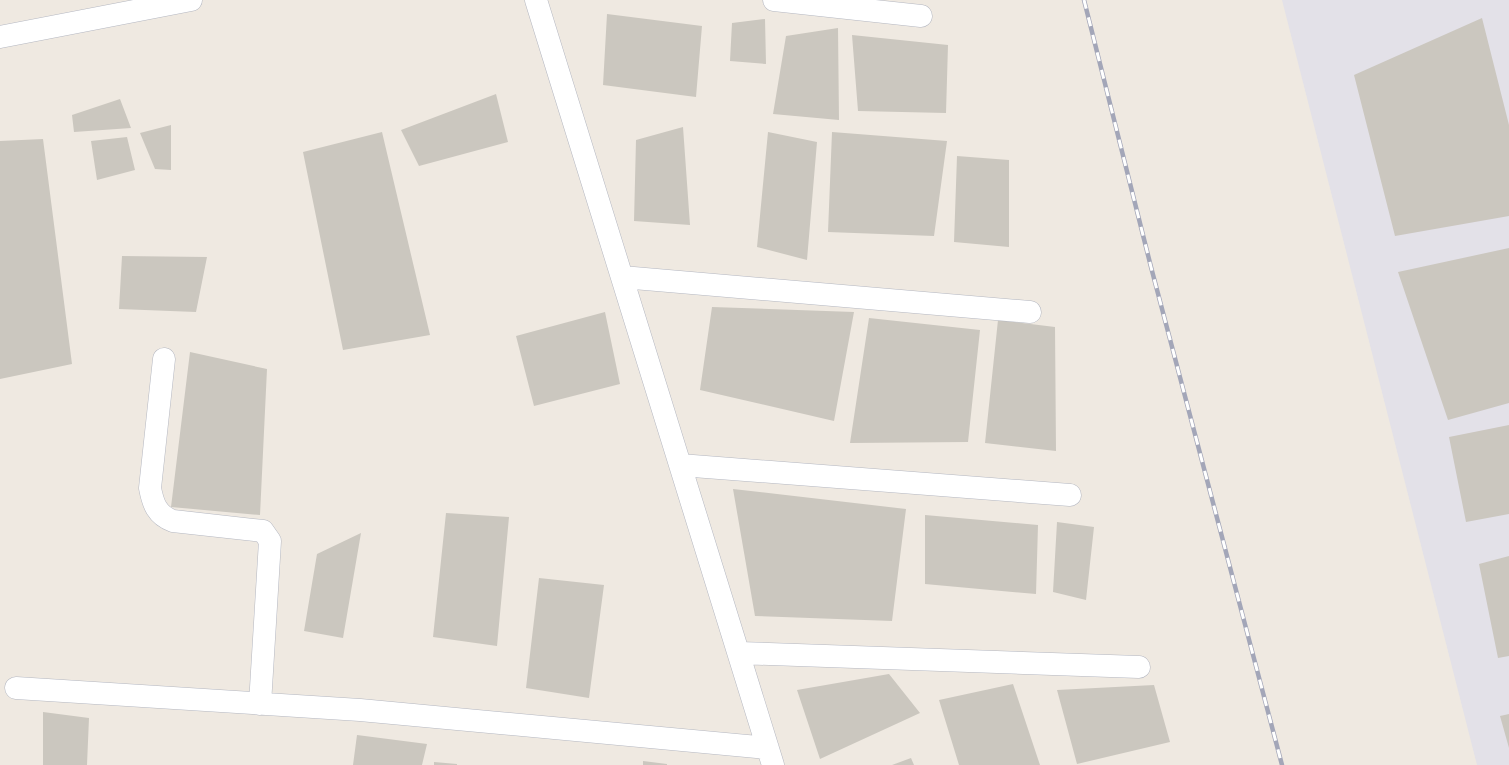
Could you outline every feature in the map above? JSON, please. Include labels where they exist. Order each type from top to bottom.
[{"type":"street","points":[[0,37],[191,0]]},
{"type":"street","points":[[16,688],[360,710],[771,757],[536,0]]},
{"type":"street","points":[[774,0],[921,16]]},
{"type":"street","points":[[622,277],[1030,312]]},
{"type":"street","points":[[164,359],[150,488],[152,499],[157,510],[164,518],[173,521],[263,531],[270,542],[260,704]]},
{"type":"street","points":[[680,465],[1070,495]]},
{"type":"street","points":[[739,653],[1140,667]]},
{"type":"shaded area","points":[[1282,0],[1509,0],[1509,765],[1477,765]]},
{"type":"building","points":[[607,14],[702,26],[696,97],[603,85]]},
{"type":"building","points":[[1482,18],[1509,125],[1509,216],[1395,236],[1354,75]]},
{"type":"building","points":[[765,19],[766,64],[730,61],[732,23]]},
{"type":"building","points":[[838,28],[839,120],[773,114],[786,36]]},
{"type":"building","points":[[852,35],[948,45],[946,113],[858,111]]},
{"type":"building","points":[[496,94],[508,142],[419,166],[401,130]]},
{"type":"building","points":[[120,99],[131,128],[74,132],[72,115]]},
{"type":"building","points":[[171,125],[171,170],[155,169],[140,133]]},
{"type":"building","points":[[683,127],[690,225],[634,221],[636,140]]},
{"type":"building","points":[[382,132],[430,335],[343,350],[303,152]]},
{"type":"building","points":[[768,132],[817,142],[807,260],[757,247]]},
{"type":"building","points":[[832,132],[947,141],[934,236],[828,232]]},
{"type":"building","points":[[127,137],[135,170],[97,180],[91,141]]},
{"type":"building","points":[[43,139],[72,364],[0,379],[0,141]]},
{"type":"building","points":[[957,156],[1009,160],[1009,247],[954,242]]},
{"type":"building","points":[[1509,248],[1509,403],[1448,420],[1398,272]]},
{"type":"building","points":[[122,256],[207,257],[196,312],[119,309]]},
{"type":"building","points":[[712,307],[854,312],[834,421],[700,390]]},
{"type":"building","points":[[605,312],[620,384],[534,406],[516,336]]},
{"type":"building","points":[[869,318],[980,330],[968,442],[850,443]]},
{"type":"building","points":[[998,320],[1055,327],[1056,451],[985,443]]},
{"type":"building","points":[[190,352],[267,369],[260,515],[171,507]]},
{"type":"building","points":[[1509,425],[1509,514],[1466,522],[1449,437]]},
{"type":"building","points":[[733,489],[906,509],[892,621],[755,616]]},
{"type":"building","points":[[446,513],[509,517],[497,646],[433,637]]},
{"type":"building","points":[[925,515],[1038,525],[1036,594],[925,584]]},
{"type":"building","points":[[1057,522],[1094,527],[1086,600],[1053,592]]},
{"type":"building","points":[[361,533],[343,638],[304,631],[317,554]]},
{"type":"building","points":[[1509,556],[1509,656],[1498,658],[1479,564]]},
{"type":"building","points":[[539,578],[604,585],[589,698],[526,688]]},
{"type":"building","points":[[889,674],[920,713],[820,759],[797,690]]},
{"type":"building","points":[[1013,684],[1040,765],[959,765],[939,700]]},
{"type":"building","points":[[1154,685],[1170,742],[1077,764],[1057,690]]},
{"type":"building","points":[[43,712],[89,718],[87,765],[43,765]]},
{"type":"building","points":[[1509,714],[1509,748],[1500,716]]},
{"type":"building","points":[[357,735],[427,744],[422,765],[353,765]]},
{"type":"building","points":[[911,758],[914,765],[892,765]]},
{"type":"building","points":[[643,761],[667,764],[667,765],[643,765]]},
{"type":"building","points":[[434,762],[457,764],[457,765],[434,765]]},
{"type":"railway","points":[[1084,0],[1151,267],[1282,765]]}]
